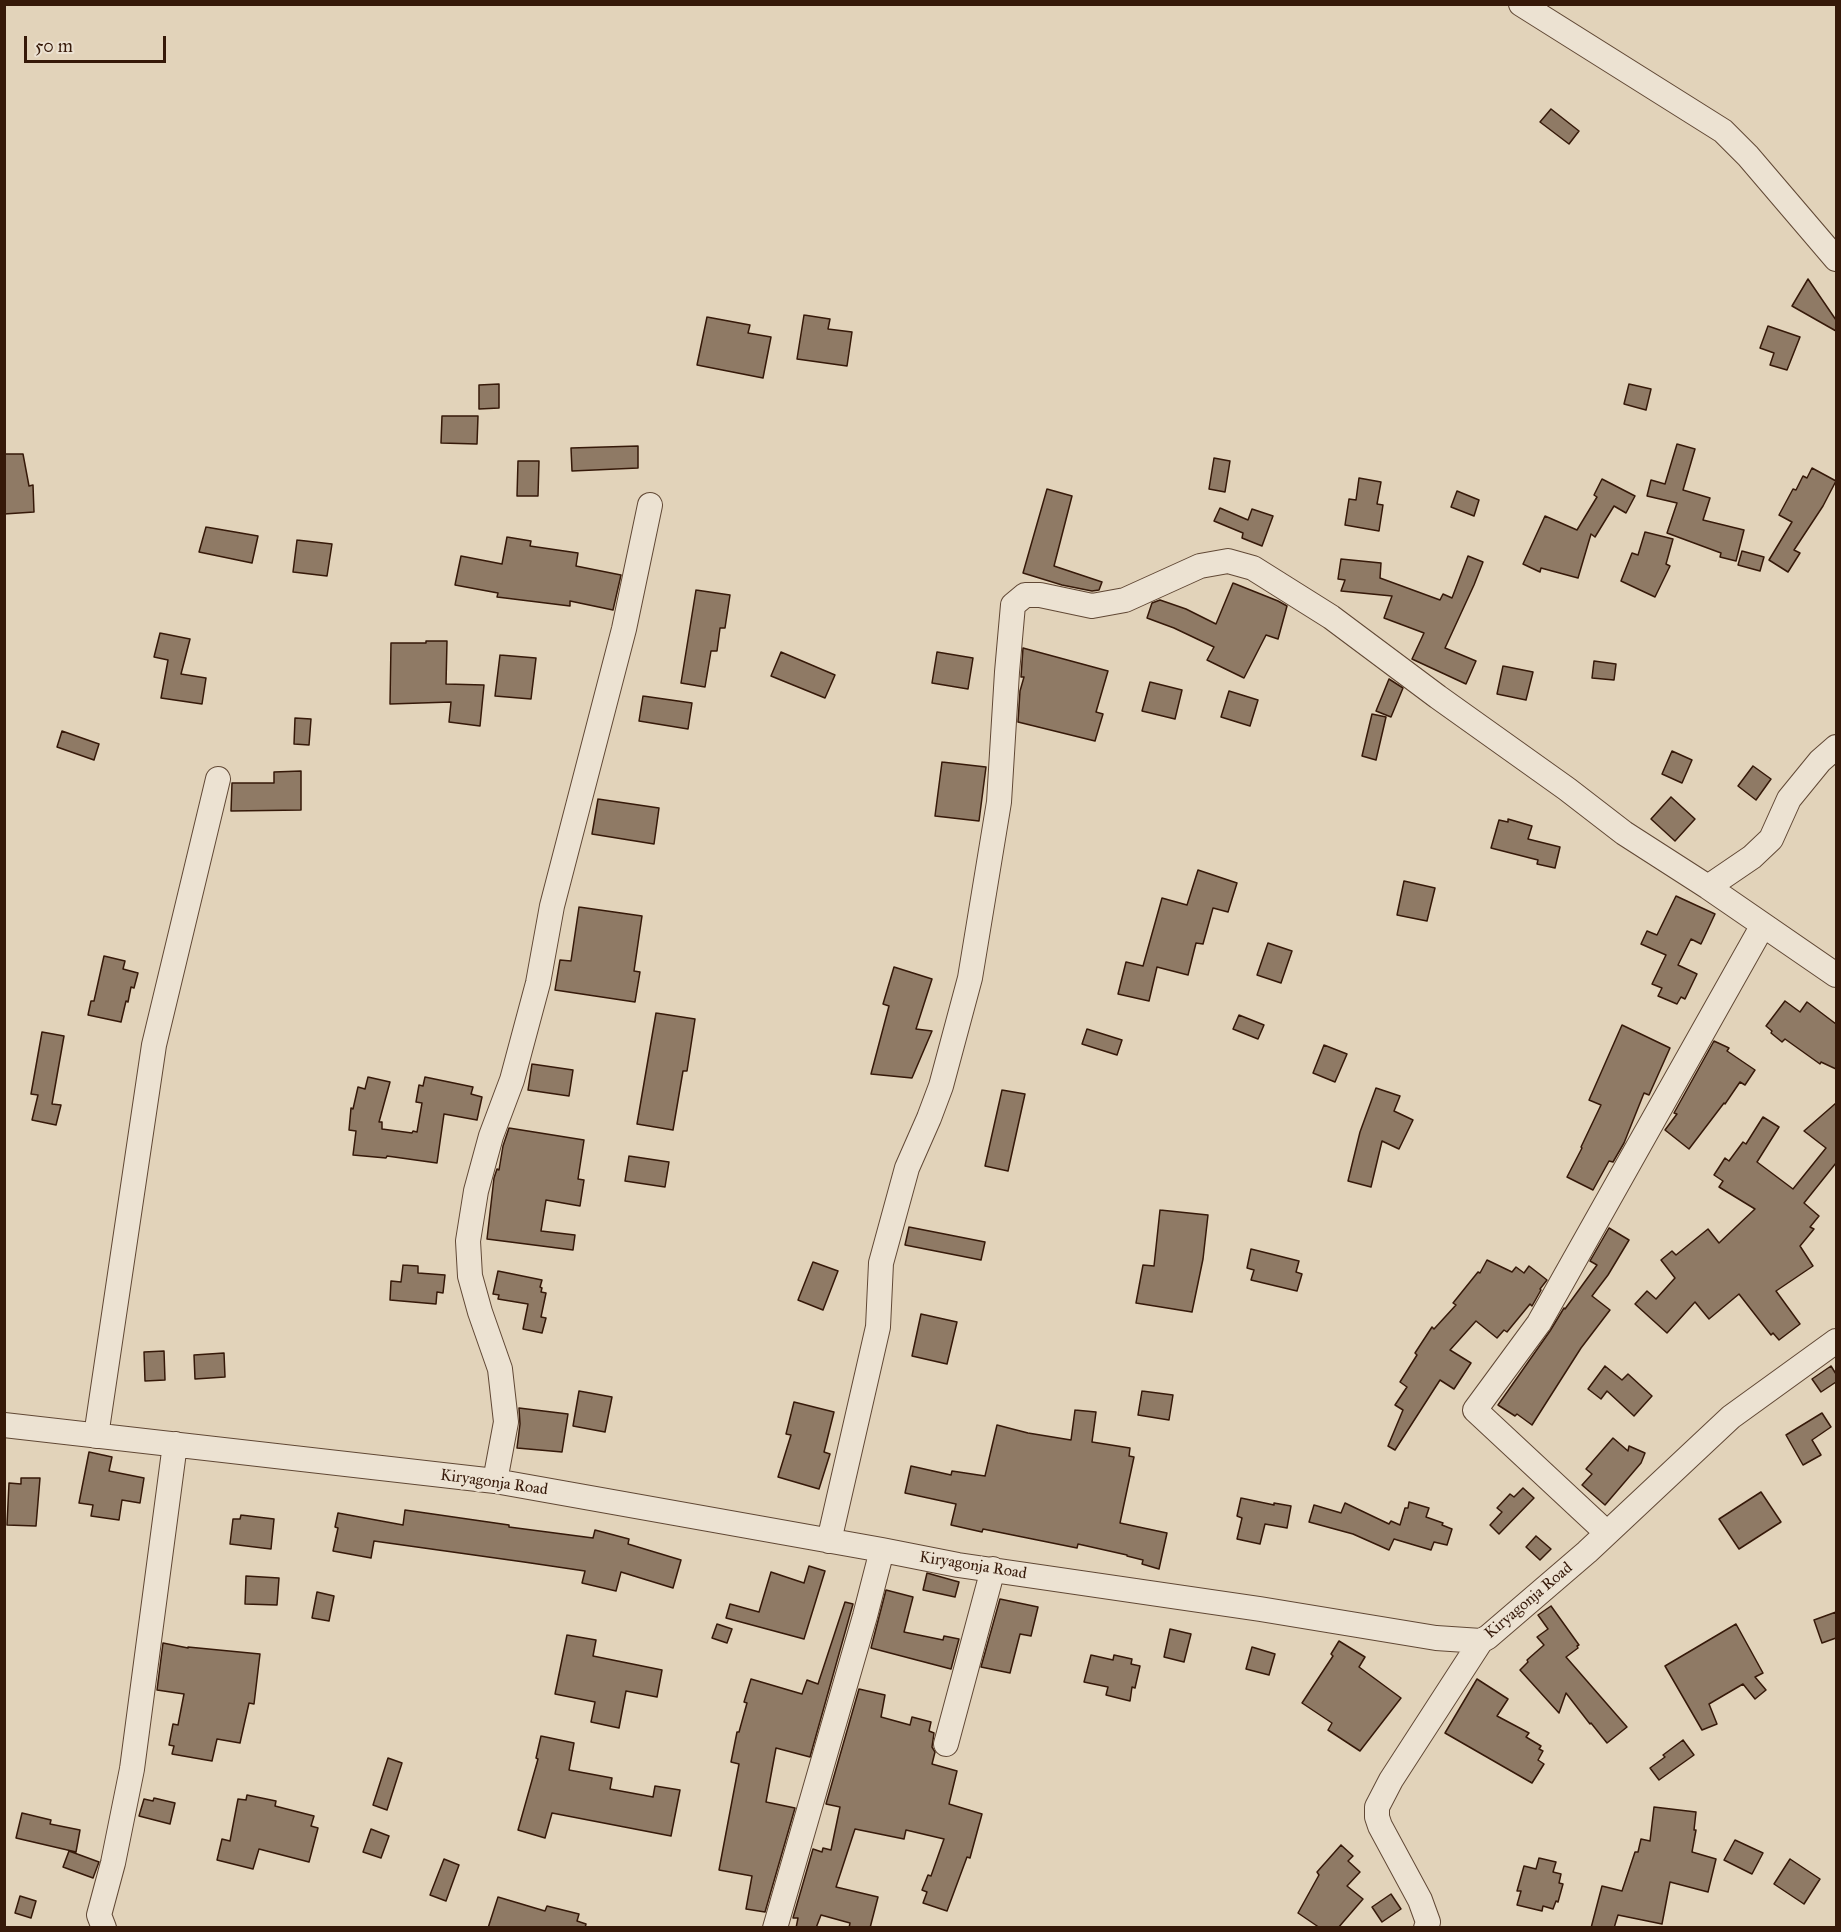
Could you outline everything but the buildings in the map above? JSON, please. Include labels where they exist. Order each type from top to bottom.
[{"type":"street","points":[[1521,4],[1723,131],[1748,156],[1836,259]]},
{"type":"street","points":[[495,1481],[506,1422],[500,1369],[470,1276],[468,1241],[476,1191],[488,1147],[512,1080],[538,983],[552,906],[624,629],[650,505]]},
{"type":"street","points":[[829,1541],[878,1327],[881,1263],[907,1168],[941,1086],[970,978],[999,802],[1013,604],[1025,595],[1040,594],[1092,606],[1125,600],[1200,567],[1228,561],[1253,568],[1331,617],[1567,789],[1623,833],[1708,887],[1836,975]]},
{"type":"street","points":[[1708,887],[1752,857],[1771,839],[1789,799],[1820,761],[1836,747]]},
{"type":"street","points":[[96,1436],[154,1045],[218,779]]},
{"type":"street","points":[[1607,1533],[1475,1410],[1539,1323],[1763,925]]},
{"type":"street","name":"Kiryagonja Road","points":[[4,1425],[495,1481],[958,1565],[1315,1617],[1436,1638],[1481,1641],[1607,1533],[1731,1417],[1836,1341]]},
{"type":"street","points":[[99,1924],[132,1769],[175,1444]]},
{"type":"street","points":[[775,1928],[882,1550]]},
{"type":"street","points":[[946,1744],[993,1569]]},
{"type":"street","points":[[1426,1928],[1428,1922],[1420,1900],[1380,1826],[1377,1807],[1391,1780],[1481,1641]]}]
